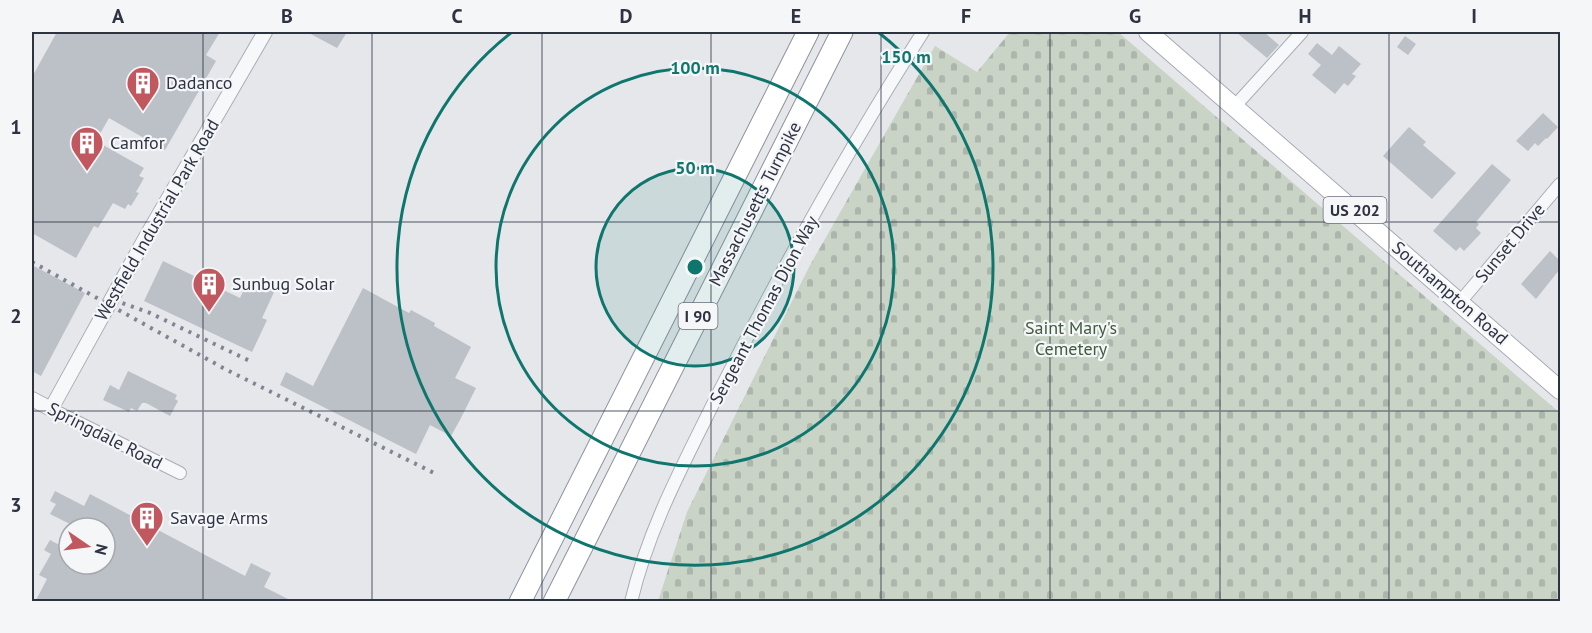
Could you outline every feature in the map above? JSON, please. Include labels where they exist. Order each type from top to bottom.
[{"type":"highway","name":"Massachusetts Turnpike","points":[[520,602],[808,32]]},
{"type":"highway","name":"Massachusetts Turnpike","points":[[554,602],[842,32]]},
{"type":"highway","points":[[790,135],[853,32]]},
{"type":"main road","name":"Southampton Road","points":[[1148,32],[1560,390]]},
{"type":"street","name":"Westfield Industrial Park Road","points":[[51,409],[146,237],[265,32]]},
{"type":"street","name":"Sergeant Thomas Dion Way","points":[[631,602],[639,567],[650,536],[754,323],[870,115],[923,32]]},
{"type":"street","points":[[1235,106],[1302,32]]},
{"type":"street","name":"Sunset Drive","points":[[1460,302],[1560,184]]},
{"type":"street","name":"Springdale Road","points":[[32,399],[180,473]]},
{"type":"green space","name":"Saint Mary's Cemetery","points":[[1010,32],[1118,32],[1560,413],[1560,601],[658,601],[687,512],[809,267],[935,46],[977,72]]},
{"type":"building","points":[[57,32],[220,32],[206,55],[216,61],[165,150],[109,118],[96,141],[144,168],[139,176],[144,178],[131,206],[128,204],[125,209],[113,203],[98,228],[94,226],[76,258],[32,233],[32,77]]},
{"type":"building","points":[[307,32],[347,32],[337,48]]},
{"type":"building","points":[[1236,32],[1264,32],[1279,45],[1267,58]]},
{"type":"building","points":[[1405,36],[1416,44],[1408,55],[1397,47]]},
{"type":"building","points":[[1317,43],[1332,55],[1339,46],[1361,64],[1352,74],[1356,76],[1348,86],[1344,83],[1335,94],[1312,75],[1321,65],[1308,54]]},
{"type":"building","points":[[1543,113],[1558,127],[1547,139],[1538,146],[1535,143],[1528,151],[1516,141]]},
{"type":"building","points":[[1409,127],[1426,142],[1423,145],[1456,173],[1432,199],[1383,156]]},
{"type":"building","points":[[1492,164],[1511,180],[1476,222],[1479,224],[1476,228],[1481,233],[1464,251],[1460,247],[1456,251],[1433,231]]},
{"type":"building","points":[[1550,251],[1560,261],[1560,269],[1536,299],[1521,284]]},
{"type":"building","name":"Sunbug Solar","points":[[163,261],[240,298],[249,279],[275,290],[262,318],[267,320],[252,352],[144,301]]},
{"type":"building","points":[[32,265],[85,293],[41,376],[32,371]]},
{"type":"building","points":[[363,288],[409,313],[411,310],[435,323],[434,326],[471,347],[455,378],[476,388],[461,418],[451,436],[430,425],[416,454],[280,385],[286,372],[313,386]]},
{"type":"building","points":[[128,371],[177,395],[175,399],[178,401],[170,416],[146,403],[142,403],[137,411],[131,408],[129,412],[103,400],[110,385],[119,390]]},
{"type":"building","name":"Savage Arms","points":[[55,491],[84,506],[90,494],[245,576],[251,563],[271,573],[264,587],[294,602],[35,602],[47,579],[39,575],[51,554],[44,550],[50,540],[57,544],[57,576],[117,576],[117,516],[57,518],[50,514],[56,504],[50,501]]},
{"type":"railway","points":[[32,262],[225,369],[434,473]]},
{"type":"railway","points":[[114,300],[150,313],[252,362]]},
{"type":"place","name":"Dadanco","points":[[143,112]]},
{"type":"place","name":"Camfor","points":[[87,172]]},
{"type":"place","name":"Sunbug Solar","points":[[209,313]]},
{"type":"place","name":"Savage Arms","points":[[147,547]]}]
